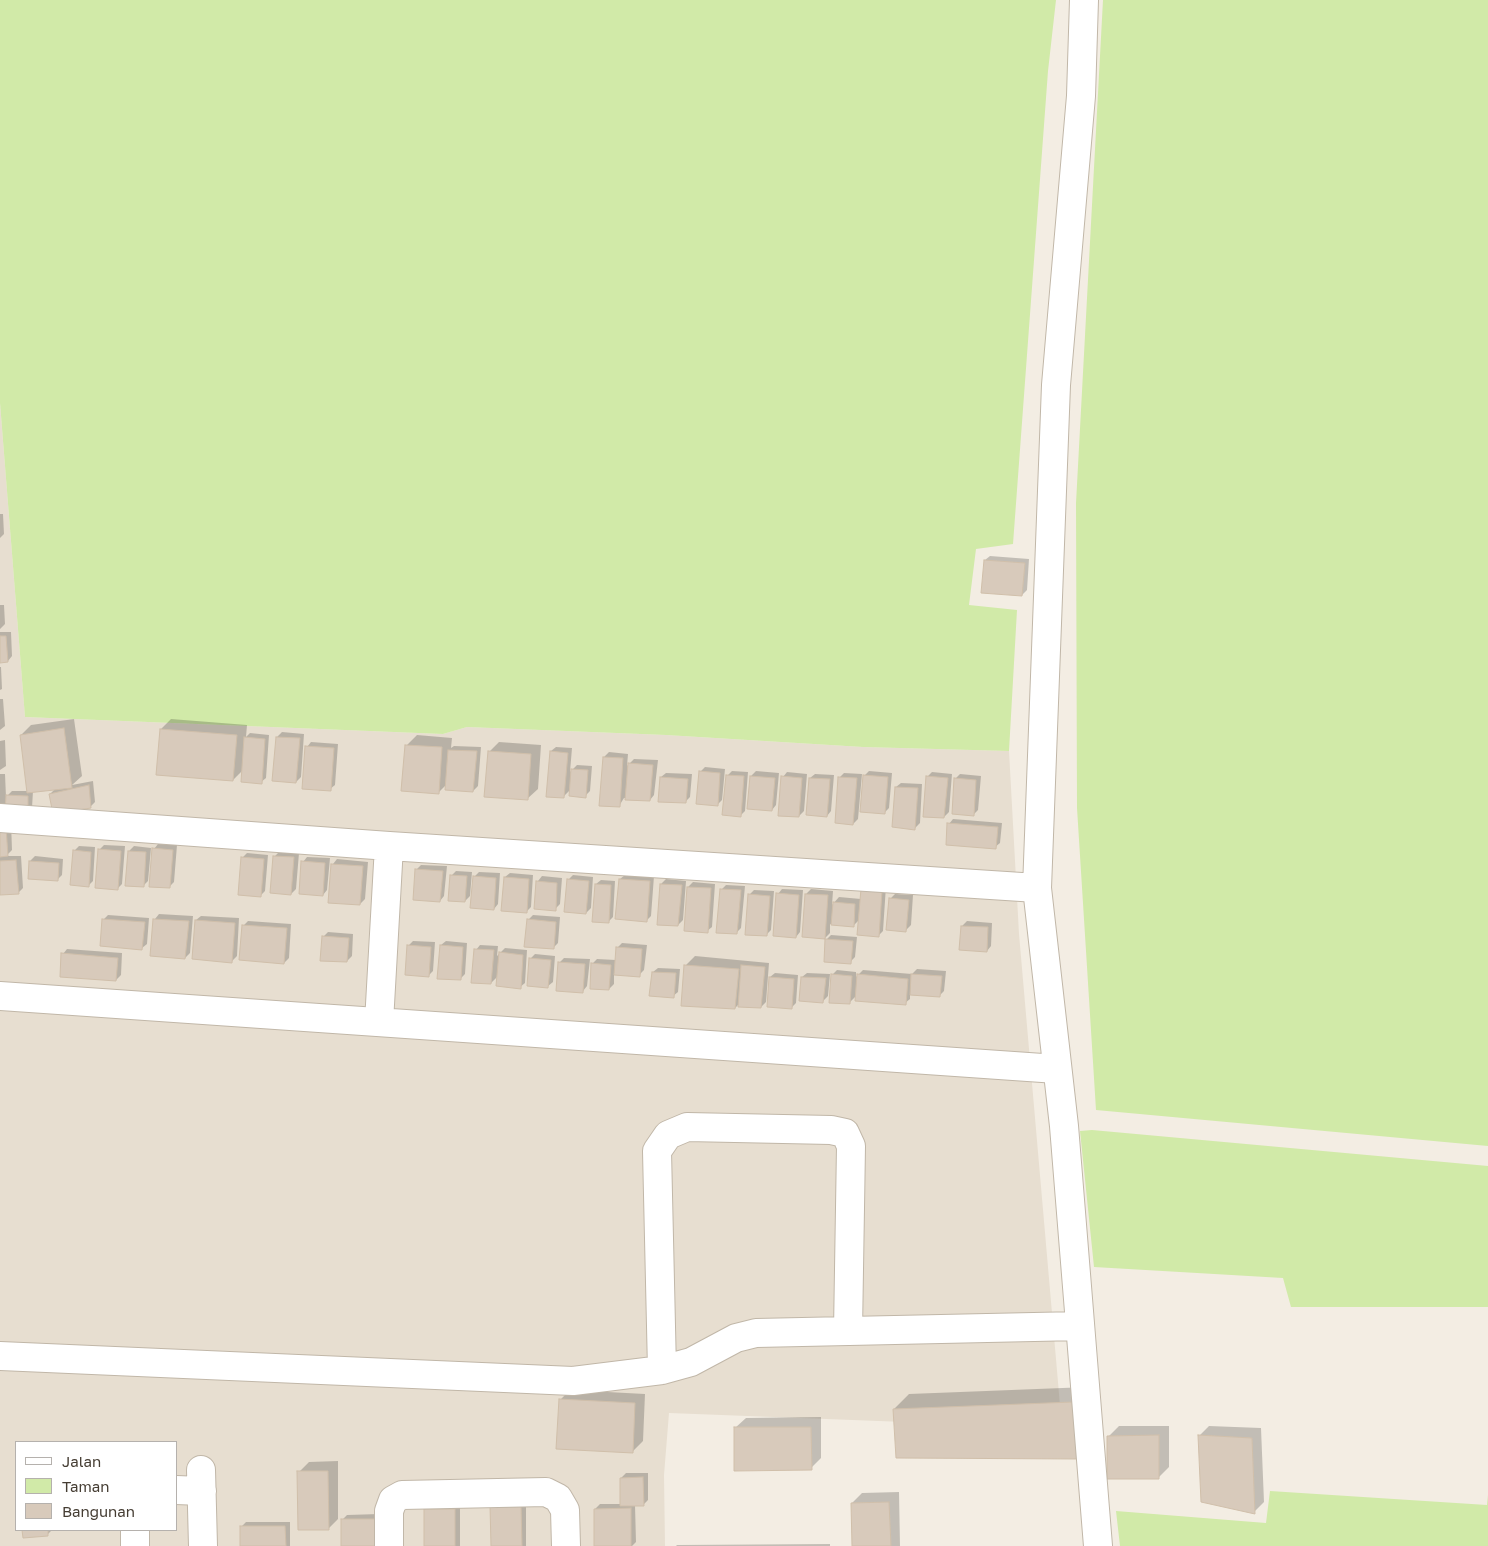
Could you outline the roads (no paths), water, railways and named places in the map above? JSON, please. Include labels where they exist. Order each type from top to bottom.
[{"type":"street","points":[[1084,0],[1081,96],[1056,385],[1037,888],[1064,1126],[1098,1546]]},
{"type":"street","points":[[0,818],[389,846],[1037,888]]},
{"type":"street","points":[[379,1022],[389,846]]},
{"type":"street","points":[[0,996],[1057,1069]]},
{"type":"street","points":[[662,1370],[658,1151],[668,1135],[687,1127],[831,1130],[845,1133],[851,1146],[848,1331]]},
{"type":"street","points":[[0,1356],[573,1381],[662,1370],[690,1362],[736,1338],[756,1334],[1080,1326]]},
{"type":"street","points":[[193,1484],[203,1546]]},
{"type":"street","points":[[389,1546],[389,1510],[393,1500],[402,1495],[546,1492],[558,1498],[565,1510],[566,1546]]},
{"type":"street","points":[[135,1531],[135,1546]]}]
